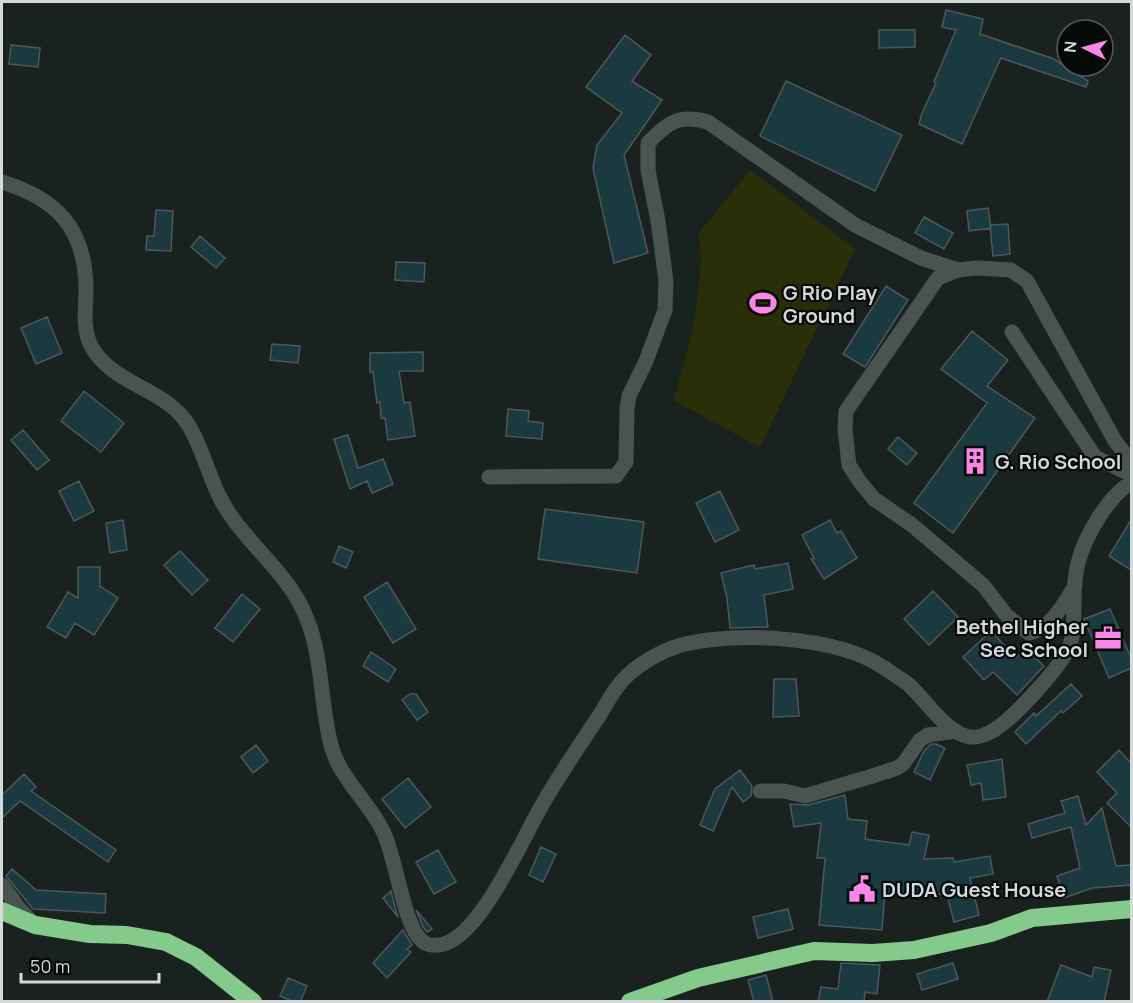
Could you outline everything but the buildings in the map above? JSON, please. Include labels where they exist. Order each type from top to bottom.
[{"type":"highway","points":[[630,1002],[698,978],[814,951],[873,953],[914,950],[991,933],[1032,918],[1131,909]]},
{"type":"highway","points":[[2,911],[35,925],[90,934],[127,935],[166,942],[196,957],[253,1002]]},
{"type":"street","points":[[489,477],[616,476],[626,462],[627,409],[630,396],[665,310],[666,281],[648,170],[648,143],[671,122],[682,118],[694,118],[708,122],[855,225],[921,258],[958,270]]},
{"type":"street","points":[[2,182],[22,188],[42,198],[59,211],[77,236],[86,286],[83,313],[90,343],[104,363],[123,379],[179,411],[197,441],[230,515],[276,567],[295,594],[307,619],[316,650],[332,749],[349,781],[384,831],[411,922],[418,938],[425,944],[435,946],[450,942],[465,932],[485,906],[545,800],[623,680],[652,657],[675,647],[699,641],[730,638],[784,638],[869,658],[908,684],[956,731],[972,738],[992,732],[1011,717],[1065,657],[1071,644],[1078,562],[1092,530],[1121,488],[1131,482]]},
{"type":"street","points":[[1075,585],[1050,621],[1038,632],[1029,633],[1007,616],[983,585],[912,525],[874,499],[849,465],[845,430],[846,411],[938,278],[958,270],[977,268],[1011,270],[1027,281],[1115,441],[1131,463]]},
{"type":"street","points":[[1012,332],[1095,457],[1131,475]]},
{"type":"street","points":[[760,792],[784,791],[805,796],[890,771],[903,764],[920,740],[928,735],[956,731]]},
{"type":"street","points":[[2,885],[35,925]]},
{"type":"green space","name":"G Rio Play Ground","points":[[750,170],[855,249],[760,447],[674,401],[698,297],[701,255],[699,233]]},
{"type":"place","name":"G Rio Play Ground","points":[[763,303]]},
{"type":"place","name":"G. Rio School","points":[[975,461]]},
{"type":"place","name":"Bethel Higher Sec School","points":[[1108,638]]},
{"type":"place","name":"DUDA Guest House","points":[[862,889]]}]
